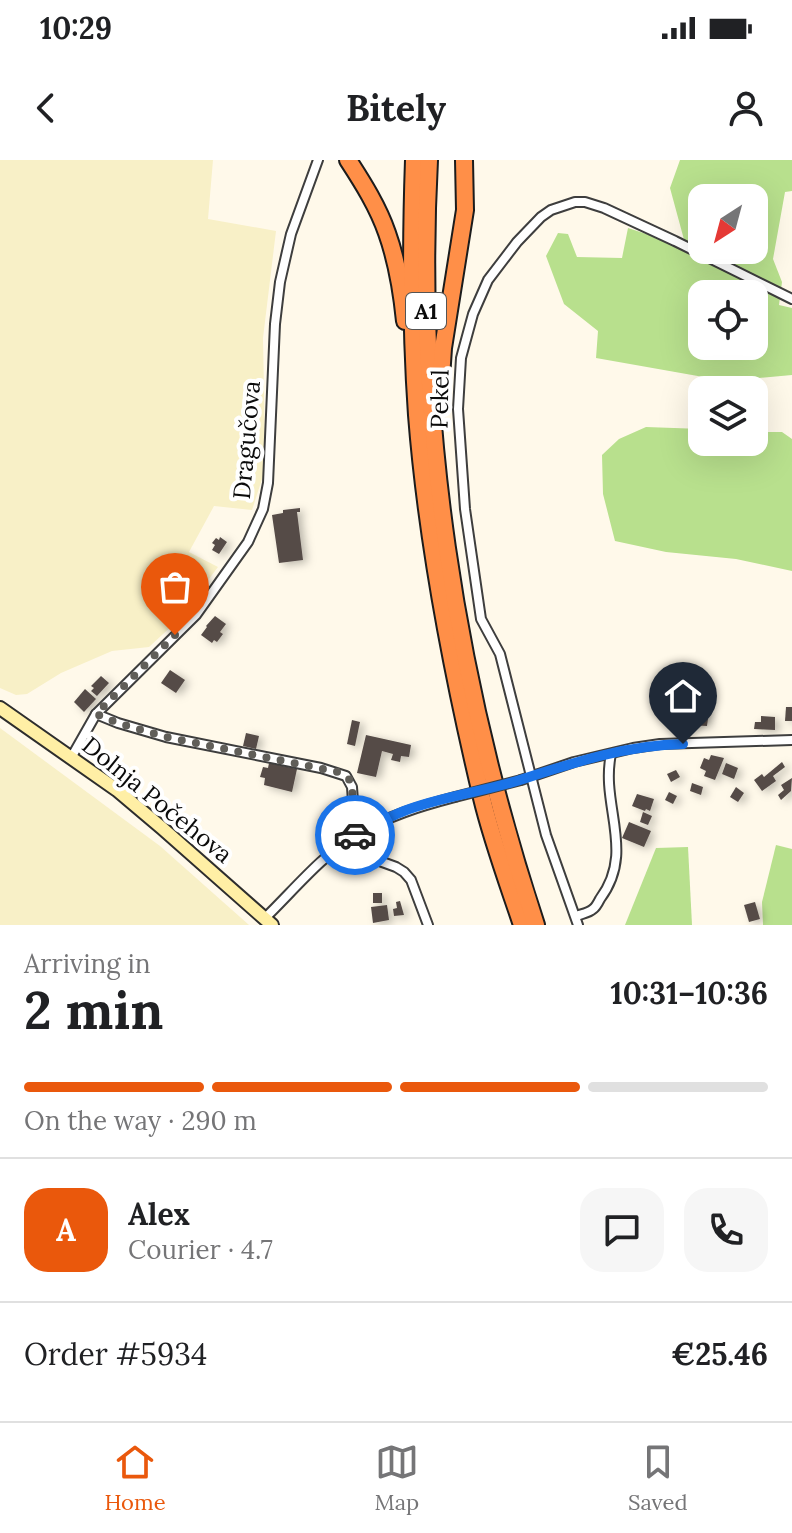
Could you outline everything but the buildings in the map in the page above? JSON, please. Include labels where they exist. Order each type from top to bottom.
[{"type":"highway","points":[[348,160],[387,233],[403,308],[411,402],[418,416]]},
{"type":"highway","name":"A1","points":[[414,160],[413,306],[418,416],[429,518],[452,659],[483,800],[522,925]]},
{"type":"highway","name":"A1","points":[[429,160],[426,305],[436,462],[452,582],[497,798],[536,925]]},
{"type":"highway","points":[[436,462],[441,445],[443,348],[465,210],[464,160]]},
{"type":"main road","name":"Dolnja Počehova","points":[[5,712],[151,818],[268,922]]},
{"type":"street","name":"Dragučova","points":[[71,758],[96,714],[196,615],[248,542],[259,519],[268,483],[275,324],[280,282],[291,234],[318,160]]},
{"type":"street","name":"Pekel","points":[[611,754],[610,800],[618,846],[616,864],[607,890],[593,909],[577,921],[546,835],[500,654],[481,619],[465,509],[458,409],[461,358],[473,314],[488,280],[541,217],[566,204],[585,202],[792,299]]},
{"type":"street","points":[[96,714],[166,737],[338,772],[350,780],[352,787],[356,845],[363,855],[404,872],[411,880],[428,925]]},
{"type":"street","points":[[268,922],[320,864],[355,835],[405,810],[521,780],[574,762],[660,744],[792,740]]},
{"type":"shaded area","points":[[0,160],[213,160],[208,219],[276,231],[263,338],[263,476],[252,510],[214,506],[189,552],[218,567],[176,622],[149,647],[112,651],[61,673],[27,694],[16,695],[0,688]]},
{"type":"shaded area","points":[[0,728],[160,846],[249,925],[0,925]]},
{"type":"green space","points":[[680,160],[792,160],[792,191],[785,192],[773,259],[782,282],[779,305],[792,308],[792,375],[698,376],[596,358],[598,331],[564,304],[546,256],[558,233],[568,234],[577,257],[622,258],[628,228],[686,247],[670,188]]},
{"type":"green space","points":[[646,427],[688,428],[688,456],[768,456],[768,432],[782,432],[792,439],[792,571],[736,559],[666,552],[615,541],[603,494],[602,455],[619,439]]},
{"type":"green space","points":[[776,845],[792,849],[792,925],[763,925],[762,902]]},
{"type":"green space","points":[[688,847],[692,925],[625,925],[656,848]]},
{"type":"way so far","points":[[175,635],[96,714],[166,737],[338,772],[350,780],[352,787],[355,835]]},
{"type":"route","points":[[355,835],[405,810],[521,780],[574,762],[633,748],[683,744]]}]
